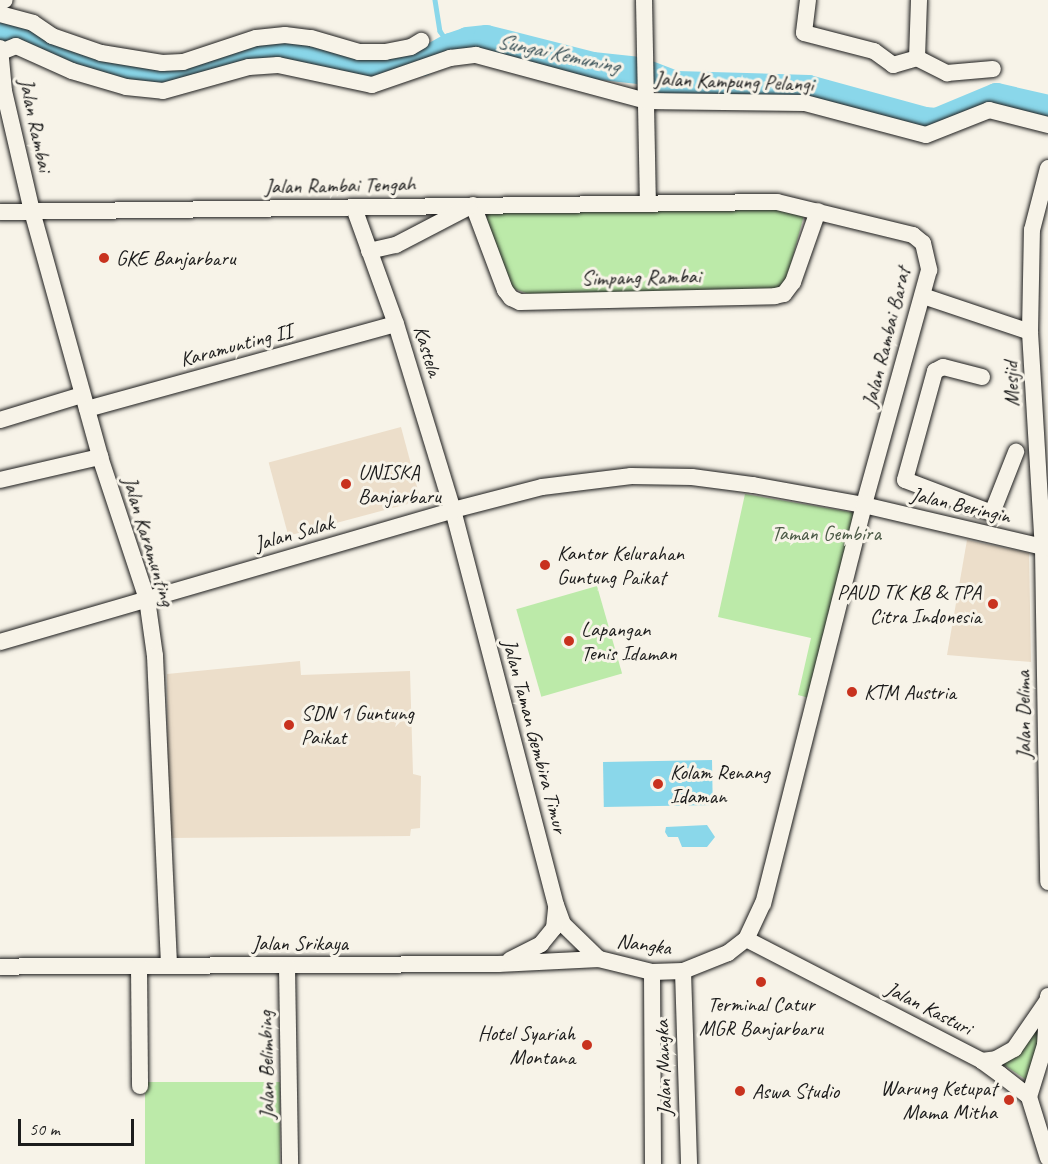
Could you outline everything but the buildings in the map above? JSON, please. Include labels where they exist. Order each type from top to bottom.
[{"type":"street","points":[[0,2],[5,0]]},
{"type":"street","points":[[644,0],[648,203]]},
{"type":"street","points":[[808,0],[804,33],[874,51],[893,65],[917,58],[947,73],[993,69]]},
{"type":"street","points":[[917,58],[919,0]]},
{"type":"street","points":[[0,14],[33,22],[52,36],[101,53],[162,63],[183,62],[256,38],[285,35],[311,38],[359,52],[385,52],[411,47],[421,41]]},
{"type":"street","name":"Jalan Kampung Pelangi","points":[[0,50],[16,46],[72,71],[126,87],[162,91],[249,67],[278,65],[372,85],[450,58],[476,55],[646,99],[805,103],[926,135],[989,110],[1048,125]]},
{"type":"street","name":"Jalan Rambai","points":[[0,50],[4,91],[32,211]]},
{"type":"street","points":[[1030,332],[1032,230],[1048,168]]},
{"type":"street","name":"Jalan Rambai Barat","points":[[648,203],[777,202],[818,211],[913,235],[923,243],[929,270],[864,505],[763,903],[746,939]]},
{"type":"street","name":"Jalan Rambai Tengah","points":[[0,212],[648,203]]},
{"type":"street","points":[[369,251],[396,245],[473,205]]},
{"type":"street","name":"Simpang Rambai","points":[[473,205],[505,290],[511,298],[520,302],[784,294],[793,282],[818,211]]},
{"type":"street","name":"Kastela","points":[[354,208],[396,324],[453,510]]},
{"type":"street","name":"Jalan Karamunting","points":[[32,211],[100,457],[147,599],[155,656],[169,966]]},
{"type":"street","name":"Mesjid","points":[[923,296],[1030,332],[1046,548]]},
{"type":"street","name":"Karamunting II","points":[[0,420],[85,402],[396,324]]},
{"type":"street","points":[[982,377],[944,367],[935,371],[905,480],[992,513],[1016,452]]},
{"type":"street","points":[[0,480],[100,457]]},
{"type":"street","name":"Jalan Beringin","points":[[453,510],[542,487],[632,476],[692,477],[753,484],[864,505],[1046,548]]},
{"type":"street","points":[[952,526],[957,500]]},
{"type":"street","name":"Jalan Salak","points":[[0,642],[453,510]]},
{"type":"street","name":"Jalan Taman Gembira Timur","points":[[453,510],[556,905],[563,924],[599,959]]},
{"type":"street","name":"Jalan Delima","points":[[1046,548],[1048,882]]},
{"type":"street","points":[[498,964],[541,944],[554,928],[556,905]]},
{"type":"street","name":"Nangka","points":[[599,959],[652,972],[683,971],[728,953],[746,939]]},
{"type":"street","name":"Jalan Kasturi","points":[[746,939],[982,1061],[1029,1097]]},
{"type":"street","name":"Jalan Srikaya","points":[[0,967],[498,964],[599,959]]},
{"type":"street","points":[[139,966],[140,1086]]},
{"type":"street","name":"Jalan Belimbing","points":[[287,966],[290,1164]]},
{"type":"street","name":"Jalan Nangka","points":[[683,971],[689,1164]]},
{"type":"street","name":"Jalan Nangka","points":[[652,972],[653,1164]]},
{"type":"street","points":[[982,1061],[996,1059],[1014,1048],[1047,999]]},
{"type":"street","points":[[1047,999],[1045,1045],[1029,1097],[1048,1158]]},
{"type":"shaded area","name":"UNISKA Banjarbaru","points":[[401,427],[421,500],[288,536],[269,462]]},
{"type":"shaded area","name":"PAUD TK KB & TPA Citra Indonesia","points":[[967,540],[1029,553],[1031,662],[947,655]]},
{"type":"shaded area","name":"SDN 1 Guntung Paikat","points":[[300,661],[301,675],[410,671],[413,774],[421,776],[420,828],[411,829],[410,836],[168,838],[167,674]]},
{"type":"green space","points":[[779,208],[804,215],[787,279],[781,289],[532,295],[509,287],[487,220],[486,210]]},
{"type":"green space","name":"Taman Gembira","points":[[745,494],[856,513],[813,699],[798,695],[811,638],[718,617]]},
{"type":"green space","name":"Lapangan Tenis Idaman","points":[[597,586],[622,673],[541,697],[516,609]]},
{"type":"green space","points":[[1039,1020],[1042,1026],[1028,1081],[1001,1063]]},
{"type":"green space","points":[[145,1082],[280,1082],[280,1164],[145,1164]]},
{"type":"water","name":"Kolam Renang Idaman","points":[[712,760],[713,805],[604,807],[603,762]]},
{"type":"water","points":[[707,825],[715,837],[707,847],[682,847],[678,837],[668,837],[665,832],[666,827]]},
{"type":"waterway","points":[[435,0],[440,31],[450,46]]},
{"type":"waterway","name":"Sungai Kemuning","points":[[0,30],[18,30],[95,60],[159,75],[190,74],[247,56],[295,51],[322,53],[391,68],[421,62],[450,46],[467,40],[486,38],[592,65],[639,70],[676,84],[808,88],[924,120],[936,121],[996,96],[1048,108]]},
{"type":"place","name":"GKE Banjarbaru","points":[[104,258]]},
{"type":"place","name":"UNISKA Banjarbaru","points":[[346,484]]},
{"type":"place","name":"Kantor Kelurahan Guntung Paikat","points":[[545,565]]},
{"type":"place","name":"PAUD TK KB & TPA Citra Indonesia","points":[[993,604]]},
{"type":"place","name":"Lapangan Tenis Idaman","points":[[569,641]]},
{"type":"place","name":"KTM Austria","points":[[852,692]]},
{"type":"place","name":"SDN 1 Guntung Paikat","points":[[289,725]]},
{"type":"place","name":"Kolam Renang Idaman","points":[[658,784]]},
{"type":"place","name":"Terminal Catur MGR Banjarbaru","points":[[761,982]]},
{"type":"place","name":"Hotel Syariah Montana","points":[[587,1045]]},
{"type":"place","name":"Aswa Studio","points":[[740,1091]]},
{"type":"place","name":"Warung Ketupat Mama Mitha","points":[[1009,1100]]}]
